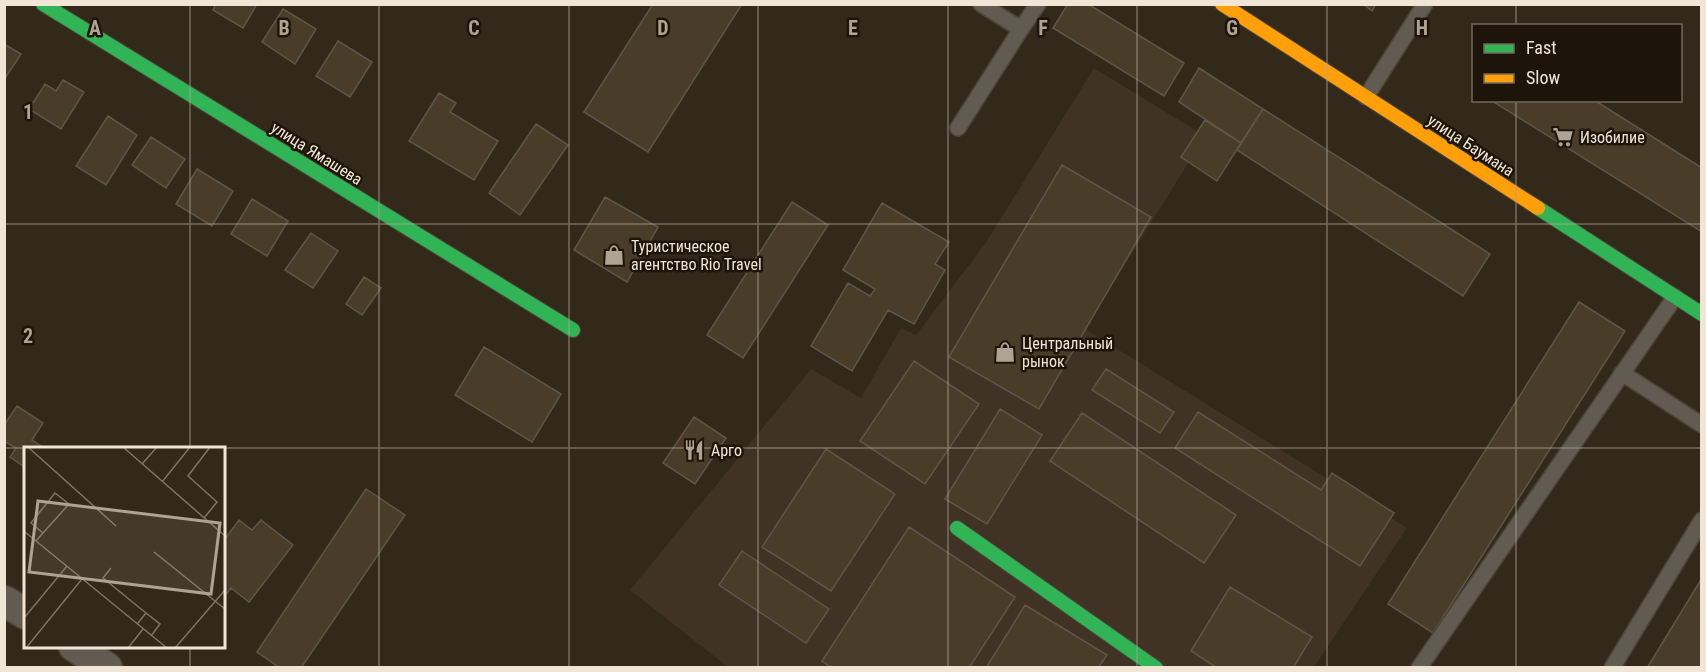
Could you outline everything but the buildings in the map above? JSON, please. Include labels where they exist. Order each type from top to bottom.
[{"type":"street","name":"улица Ямашева","points":[[43,4],[573,330]]},
{"type":"street","name":"улица Баумана","points":[[1222,4],[1701,314]]},
{"type":"street","points":[[957,528],[1155,668]]},
{"type":"street","points":[[4,601],[24,614]]},
{"type":"street","points":[[77,648],[107,668]]},
{"type":"lane","points":[[981,4],[1021,29]]},
{"type":"lane","points":[[958,128],[1038,4]]},
{"type":"lane","points":[[1366,97],[1425,4]]},
{"type":"lane","points":[[1419,668],[1675,297]]},
{"type":"lane","points":[[1622,373],[1701,425]]},
{"type":"lane","points":[[1612,668],[1701,520]]},
{"type":"shaded area","name":"Центральный рынок","points":[[1094,68],[1205,136],[1085,329],[1407,528],[1314,667],[728,667],[630,590],[811,369],[861,398],[901,328],[916,335],[985,244]]},
{"type":"traffic: fast","points":[[43,4],[573,330]]},
{"type":"traffic: fast","points":[[1538,208],[1702,314]]},
{"type":"traffic: fast","points":[[957,528],[1156,668]]},
{"type":"traffic: slow","points":[[1222,4],[1538,208]]},
{"type":"place","name":"Изобилие","points":[[1563,137]]},
{"type":"place","name":"Туристическое агентство Rio Travel","points":[[614,255]]},
{"type":"place","name":"Центральный рынок","points":[[1005,352]]},
{"type":"place","name":"Арго","points":[[694,450]]}]
